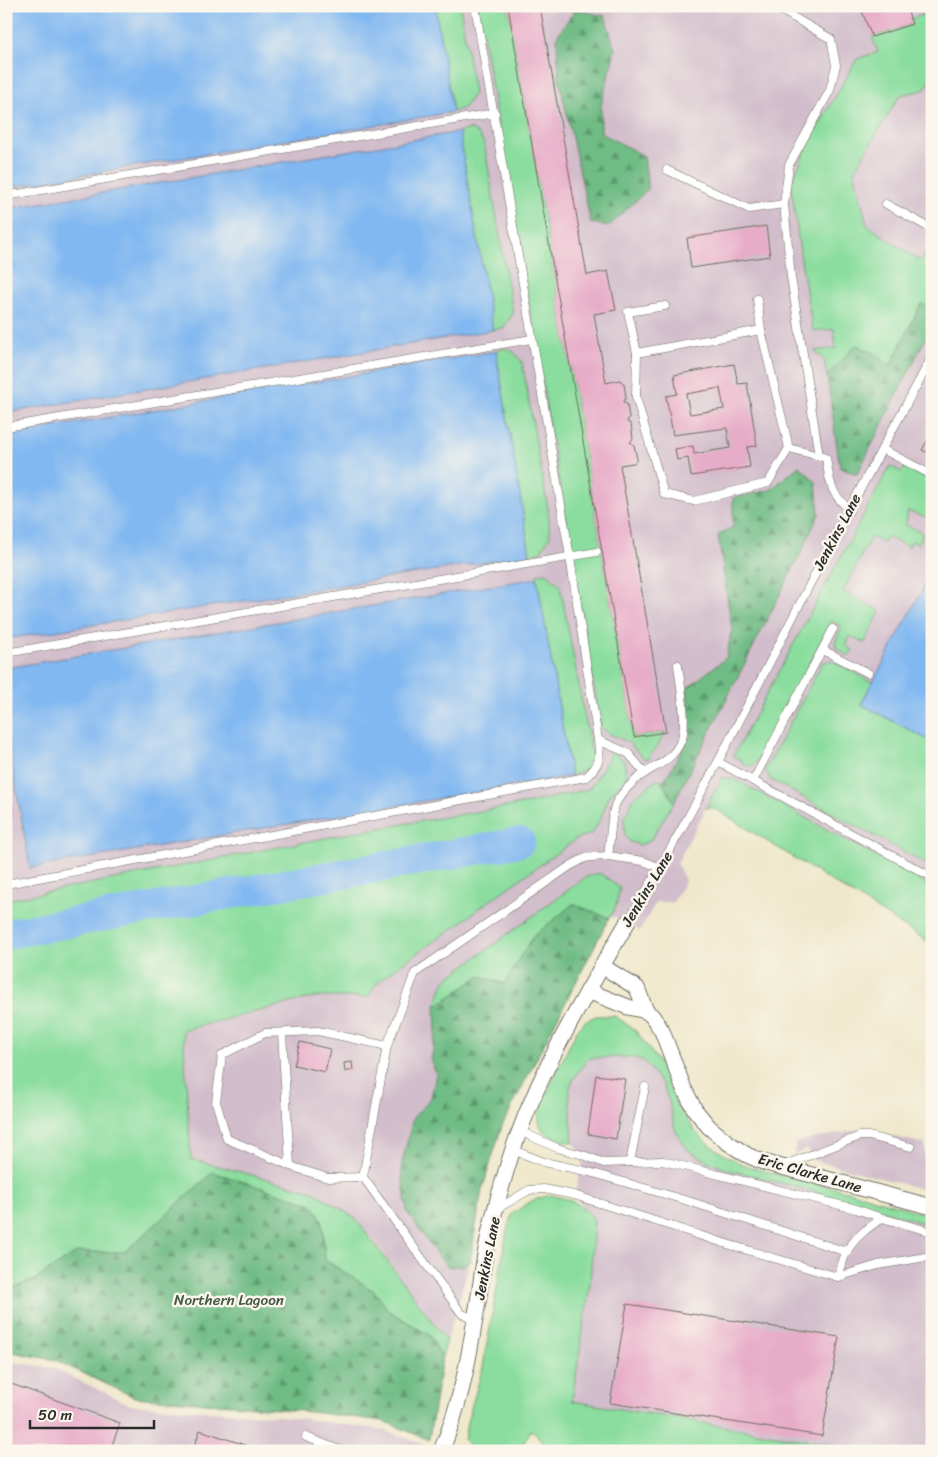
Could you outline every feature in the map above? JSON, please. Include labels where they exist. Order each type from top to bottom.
[{"type":"street","name":"Jenkins Lane","points":[[441,1451],[456,1407],[468,1362],[487,1245],[503,1180],[513,1150],[534,1094],[553,1054],[627,923]]},
{"type":"street","name":"Eric Clarke Lane","points":[[602,966],[637,988],[646,1011],[652,1016],[662,1031],[684,1089],[695,1110],[709,1127],[726,1142],[763,1162],[932,1207]]},
{"type":"street","points":[[588,991],[628,1007],[646,1011]]},
{"type":"lane","points":[[6,884],[586,777],[597,768],[599,758],[598,740],[570,557],[495,113],[475,6]]},
{"type":"lane","points":[[774,6],[830,39],[836,65],[830,90],[789,165],[784,204],[791,277],[819,456]]},
{"type":"lane","points":[[6,196],[495,113]]},
{"type":"lane","points":[[667,170],[749,209],[784,204]]},
{"type":"lane","points":[[886,204],[932,229]]},
{"type":"lane","points":[[665,306],[628,312],[637,353],[636,398],[664,494],[694,501],[768,483],[789,448],[761,330],[756,299]]},
{"type":"lane","points":[[637,353],[761,330]]},
{"type":"lane","points":[[6,427],[532,339]]},
{"type":"lane","name":"Jenkins Lane","points":[[627,923],[661,868],[849,509],[932,357]]},
{"type":"lane","points":[[789,448],[826,458],[831,488],[840,502],[849,509]]},
{"type":"lane","points":[[882,449],[932,475]]},
{"type":"lane","points":[[6,653],[597,552]]},
{"type":"lane","points":[[753,781],[833,629]]},
{"type":"lane","points":[[823,650],[868,673]]},
{"type":"lane","points":[[608,856],[616,804],[630,785],[645,773],[662,764],[672,755],[682,740],[684,723],[678,665]]},
{"type":"lane","points":[[598,740],[628,753],[645,773]]},
{"type":"lane","points":[[718,762],[932,877]]},
{"type":"lane","points":[[476,1319],[462,1314],[362,1177],[387,1046],[415,973],[570,866],[590,857],[608,856],[643,861],[661,868]]},
{"type":"lane","points":[[362,1177],[328,1178],[290,1165],[227,1139],[216,1102],[222,1055],[265,1033],[318,1031],[387,1046]]},
{"type":"lane","points":[[282,1033],[290,1165]]},
{"type":"lane","points":[[630,1162],[645,1086]]},
{"type":"lane","points":[[520,1131],[557,1148],[604,1163],[648,1161],[672,1163],[856,1209],[932,1232]]},
{"type":"lane","points":[[780,1166],[860,1136],[869,1136],[910,1147]]},
{"type":"lane","points":[[513,1150],[544,1162],[600,1175],[688,1201],[847,1252]]},
{"type":"lane","points":[[495,1210],[530,1190],[544,1188],[838,1277],[878,1265],[932,1256]]},
{"type":"lane","points":[[838,1277],[847,1252],[856,1239],[882,1218]]},
{"type":"lane","points":[[306,1437],[342,1451]]},
{"type":"shaded area","points":[[6,6],[932,6],[932,944],[714,808],[706,808],[677,863],[685,881],[673,902],[656,902],[639,932],[636,928],[615,917],[609,918],[502,1126],[482,1190],[470,1262],[447,1341],[368,1233],[313,1191],[190,1159],[183,1030],[314,997],[360,997],[361,831],[6,900]]},
{"type":"shaded area","points":[[631,1057],[644,1061],[663,1085],[688,1150],[932,1226],[932,1451],[871,1451],[572,1401],[590,1284],[594,1219],[574,1195],[583,1155],[573,1143],[570,1085],[589,1058]]},
{"type":"shaded area","points":[[862,1129],[925,1144],[925,1190],[813,1160],[807,1149],[794,1155],[796,1142]]},
{"type":"shaded area","points":[[6,1361],[53,1368],[131,1405],[291,1417],[384,1430],[427,1446],[425,1451],[6,1451]]},
{"type":"green space","points":[[435,6],[460,6],[474,93],[465,107],[453,112]]},
{"type":"green space","points":[[478,6],[508,6],[634,737],[666,732],[650,755],[650,758],[644,759],[628,742],[610,734],[601,727]]},
{"type":"green space","points":[[575,10],[605,16],[615,50],[601,105],[601,133],[644,156],[648,189],[609,226],[591,223],[559,79],[557,36]]},
{"type":"green space","points":[[932,12],[932,77],[924,90],[900,95],[854,171],[867,225],[920,261],[929,251],[932,253],[932,308],[921,304],[890,366],[877,355],[857,345],[827,376],[824,360],[814,351],[836,348],[834,329],[813,331],[791,184],[809,142],[857,59],[878,52],[872,37],[911,25],[910,19]]},
{"type":"green space","points":[[471,129],[478,134],[484,143],[513,314],[503,328],[493,330],[459,132]]},
{"type":"green space","points":[[921,304],[932,308],[932,326],[857,474],[840,468],[827,376],[856,345],[877,355],[890,366]]},
{"type":"green space","points":[[504,348],[513,351],[522,362],[548,509],[550,537],[541,551],[530,555],[496,351]]},
{"type":"green space","points":[[799,466],[816,482],[819,514],[674,802],[662,782],[690,736],[687,688],[726,658],[732,629],[718,535],[733,527],[733,498],[770,490]]},
{"type":"green space","points":[[890,466],[902,472],[905,467],[932,481],[932,519],[908,511],[906,525],[923,533],[919,544],[912,541],[909,547],[887,537],[883,542],[871,537],[843,591],[880,611],[865,643],[850,636],[846,646],[853,650],[849,656],[837,649],[835,643],[841,627],[832,621],[756,763],[752,766],[742,765],[743,761],[733,756]]},
{"type":"green space","points":[[547,573],[560,585],[592,755],[585,770],[571,776],[537,578],[537,574]]},
{"type":"green space","points":[[831,660],[872,682],[861,704],[932,742],[932,867],[771,780],[765,770],[822,663]]},
{"type":"green space","points":[[611,750],[624,761],[627,776],[610,795],[598,824],[591,834],[578,838],[394,969],[377,983],[368,997],[314,997],[183,1030],[191,1159],[313,1191],[355,1218],[447,1341],[442,1357],[429,1335],[389,1311],[374,1291],[325,1260],[322,1220],[312,1204],[213,1172],[125,1252],[78,1252],[34,1280],[16,1287],[6,1286],[6,900],[361,831],[529,803],[589,789],[607,761]]},
{"type":"green space","points":[[722,777],[736,780],[932,887],[932,944],[714,808],[706,808]]},
{"type":"green space","points":[[659,778],[674,802],[650,841],[640,845],[630,842],[625,836],[624,819],[634,797]]},
{"type":"green space","points":[[600,873],[620,888],[616,906],[609,918],[573,904],[533,937],[504,984],[480,976],[435,1007],[445,980],[586,877]]},
{"type":"green space","points":[[573,904],[609,918],[502,1126],[482,1190],[470,1262],[463,1266],[448,1267],[407,1212],[401,1167],[413,1118],[431,1098],[436,1074],[431,1060],[436,1033],[435,1007],[480,976],[504,984],[533,937]]},
{"type":"green space","points":[[596,1016],[615,1016],[636,1031],[661,1065],[677,1106],[695,1131],[708,1144],[725,1155],[742,1164],[761,1170],[855,1193],[932,1216],[932,1226],[863,1204],[725,1169],[707,1161],[688,1150],[675,1130],[663,1085],[644,1061],[631,1057],[589,1058],[574,1078],[569,1092],[573,1143],[550,1136],[541,1127],[539,1121],[541,1104],[577,1030],[585,1021]]},
{"type":"green space","name":"Northern Lagoon","points":[[213,1172],[312,1204],[322,1220],[325,1260],[374,1291],[389,1311],[429,1335],[442,1357],[429,1440],[383,1421],[302,1411],[134,1397],[55,1360],[6,1351],[6,1286],[16,1287],[34,1280],[78,1252],[125,1252]]},
{"type":"green space","points":[[551,1195],[575,1202],[594,1219],[590,1284],[572,1401],[871,1451],[553,1451],[531,1430],[519,1451],[473,1451],[464,1440],[467,1422],[483,1367],[507,1230],[512,1214],[533,1200]]},
{"type":"water","points":[[6,6],[435,6],[453,112],[6,188]]},
{"type":"water","points":[[459,132],[493,330],[6,413],[6,209]]},
{"type":"water","points":[[496,351],[530,555],[6,639],[6,435]]},
{"type":"water","points":[[932,572],[932,742],[861,704]]},
{"type":"water","points":[[537,578],[571,776],[30,868],[6,730],[6,668]]},
{"type":"building","points":[[508,6],[540,6],[587,275],[608,271],[616,310],[594,314],[606,383],[620,380],[624,384],[626,398],[623,402],[627,404],[629,418],[627,422],[631,424],[633,439],[630,442],[634,445],[637,459],[634,463],[620,465],[666,732],[634,737]]},
{"type":"building","points":[[860,6],[906,6],[912,24],[872,37]]},
{"type":"building","points":[[766,226],[770,256],[691,268],[687,238]]},
{"type":"building","points":[[734,364],[738,384],[747,383],[757,446],[747,447],[750,467],[691,476],[688,458],[677,460],[675,449],[693,446],[694,454],[730,448],[727,428],[673,435],[666,396],[677,394],[674,375]],"holes":[[[720,388],[724,409],[690,414],[686,394]]]},
{"type":"building","points":[[932,433],[932,453],[931,454],[922,450]]},
{"type":"building","points":[[6,775],[14,816],[6,817]]},
{"type":"building","points":[[300,1042],[330,1049],[325,1072],[294,1065]]},
{"type":"building","points":[[352,1062],[353,1070],[345,1072],[344,1063]]},
{"type":"building","points":[[596,1075],[625,1079],[616,1139],[588,1134]]},
{"type":"building","points":[[627,1304],[839,1337],[822,1436],[610,1403]]},
{"type":"building","points":[[6,1382],[120,1423],[110,1451],[6,1451]]},
{"type":"building","points":[[200,1430],[260,1450],[260,1451],[193,1451]]},
{"type":"waterway","points":[[6,934],[520,842]]}]
